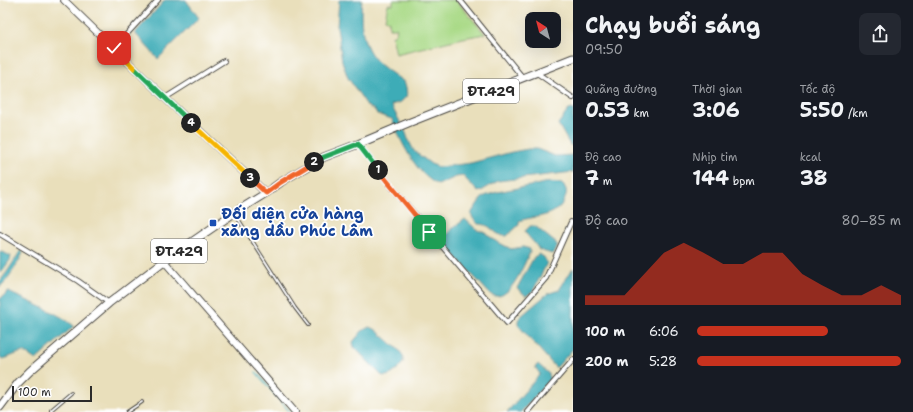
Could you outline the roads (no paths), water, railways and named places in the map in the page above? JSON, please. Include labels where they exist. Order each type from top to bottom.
[{"type":"main road","name":"ĐT.429","points":[[0,408],[18,383],[30,371],[109,303],[164,260],[281,182],[324,157],[573,58]]},
{"type":"street","points":[[64,0],[266,193]]},
{"type":"street","points":[[114,48],[158,0]]},
{"type":"street","points":[[460,0],[523,78]]},
{"type":"street","points":[[165,98],[224,61]]},
{"type":"street","points":[[537,72],[573,98]]},
{"type":"street","points":[[358,144],[391,186],[507,323],[546,278],[571,222]]},
{"type":"street","points":[[0,234],[78,281],[109,303]]},
{"type":"street","points":[[164,260],[295,412]]},
{"type":"street","points":[[528,412],[573,360]]},
{"type":"lane","points":[[234,213],[295,308],[308,324]]},
{"type":"lane","points":[[51,412],[51,410],[71,393]]},
{"type":"lane","points":[[128,412],[142,402]]},
{"type":"water","points":[[165,0],[186,0],[199,18],[158,59],[135,33]]},
{"type":"water","points":[[339,0],[362,0],[362,31],[370,53],[385,68],[404,82],[406,87],[407,96],[401,102],[391,105],[414,151],[431,164],[439,167],[471,163],[512,152],[537,149],[555,156],[573,155],[573,172],[498,181],[478,192],[463,176],[456,177],[438,185],[430,180],[422,173],[404,147],[392,119],[377,114],[375,110],[368,107],[348,78],[342,61],[337,27]]},
{"type":"water","points":[[570,108],[573,110],[573,146],[570,145],[558,124]]},
{"type":"water","points":[[553,182],[562,184],[566,191],[565,200],[556,210],[549,214],[519,221],[519,225],[507,236],[499,234],[483,224],[478,224],[472,217],[473,211],[481,199],[486,196],[501,191]]},
{"type":"water","points":[[465,219],[477,230],[484,232],[494,240],[511,249],[523,247],[530,249],[520,274],[515,282],[503,294],[497,296],[490,294],[443,243],[445,236]]},
{"type":"water","points":[[530,226],[535,226],[557,244],[557,248],[552,254],[539,250],[527,235],[525,231]]},
{"type":"water","points":[[21,250],[23,253],[18,262],[0,287],[0,281]]},
{"type":"water","points":[[0,251],[11,256],[10,260],[0,274]]},
{"type":"water","points":[[539,254],[544,257],[547,263],[533,291],[526,296],[517,288],[534,257]]},
{"type":"water","points":[[573,268],[573,349],[557,367],[555,367],[518,325],[518,320],[547,294],[559,290]]},
{"type":"water","points":[[8,291],[57,314],[74,326],[36,360],[24,352],[2,359],[0,357],[0,299]]},
{"type":"water","points":[[369,327],[375,329],[399,350],[403,356],[403,363],[391,375],[381,375],[354,347],[353,342],[362,331]]},
{"type":"water","points":[[538,364],[549,374],[550,379],[521,412],[507,412],[540,374],[535,367]]},
{"type":"waterway","points":[[256,372],[290,412]]},
{"type":"place","name":"Đối diện cửa hàng xăng dầu Phúc Lâm","points":[[213,223]]}]
